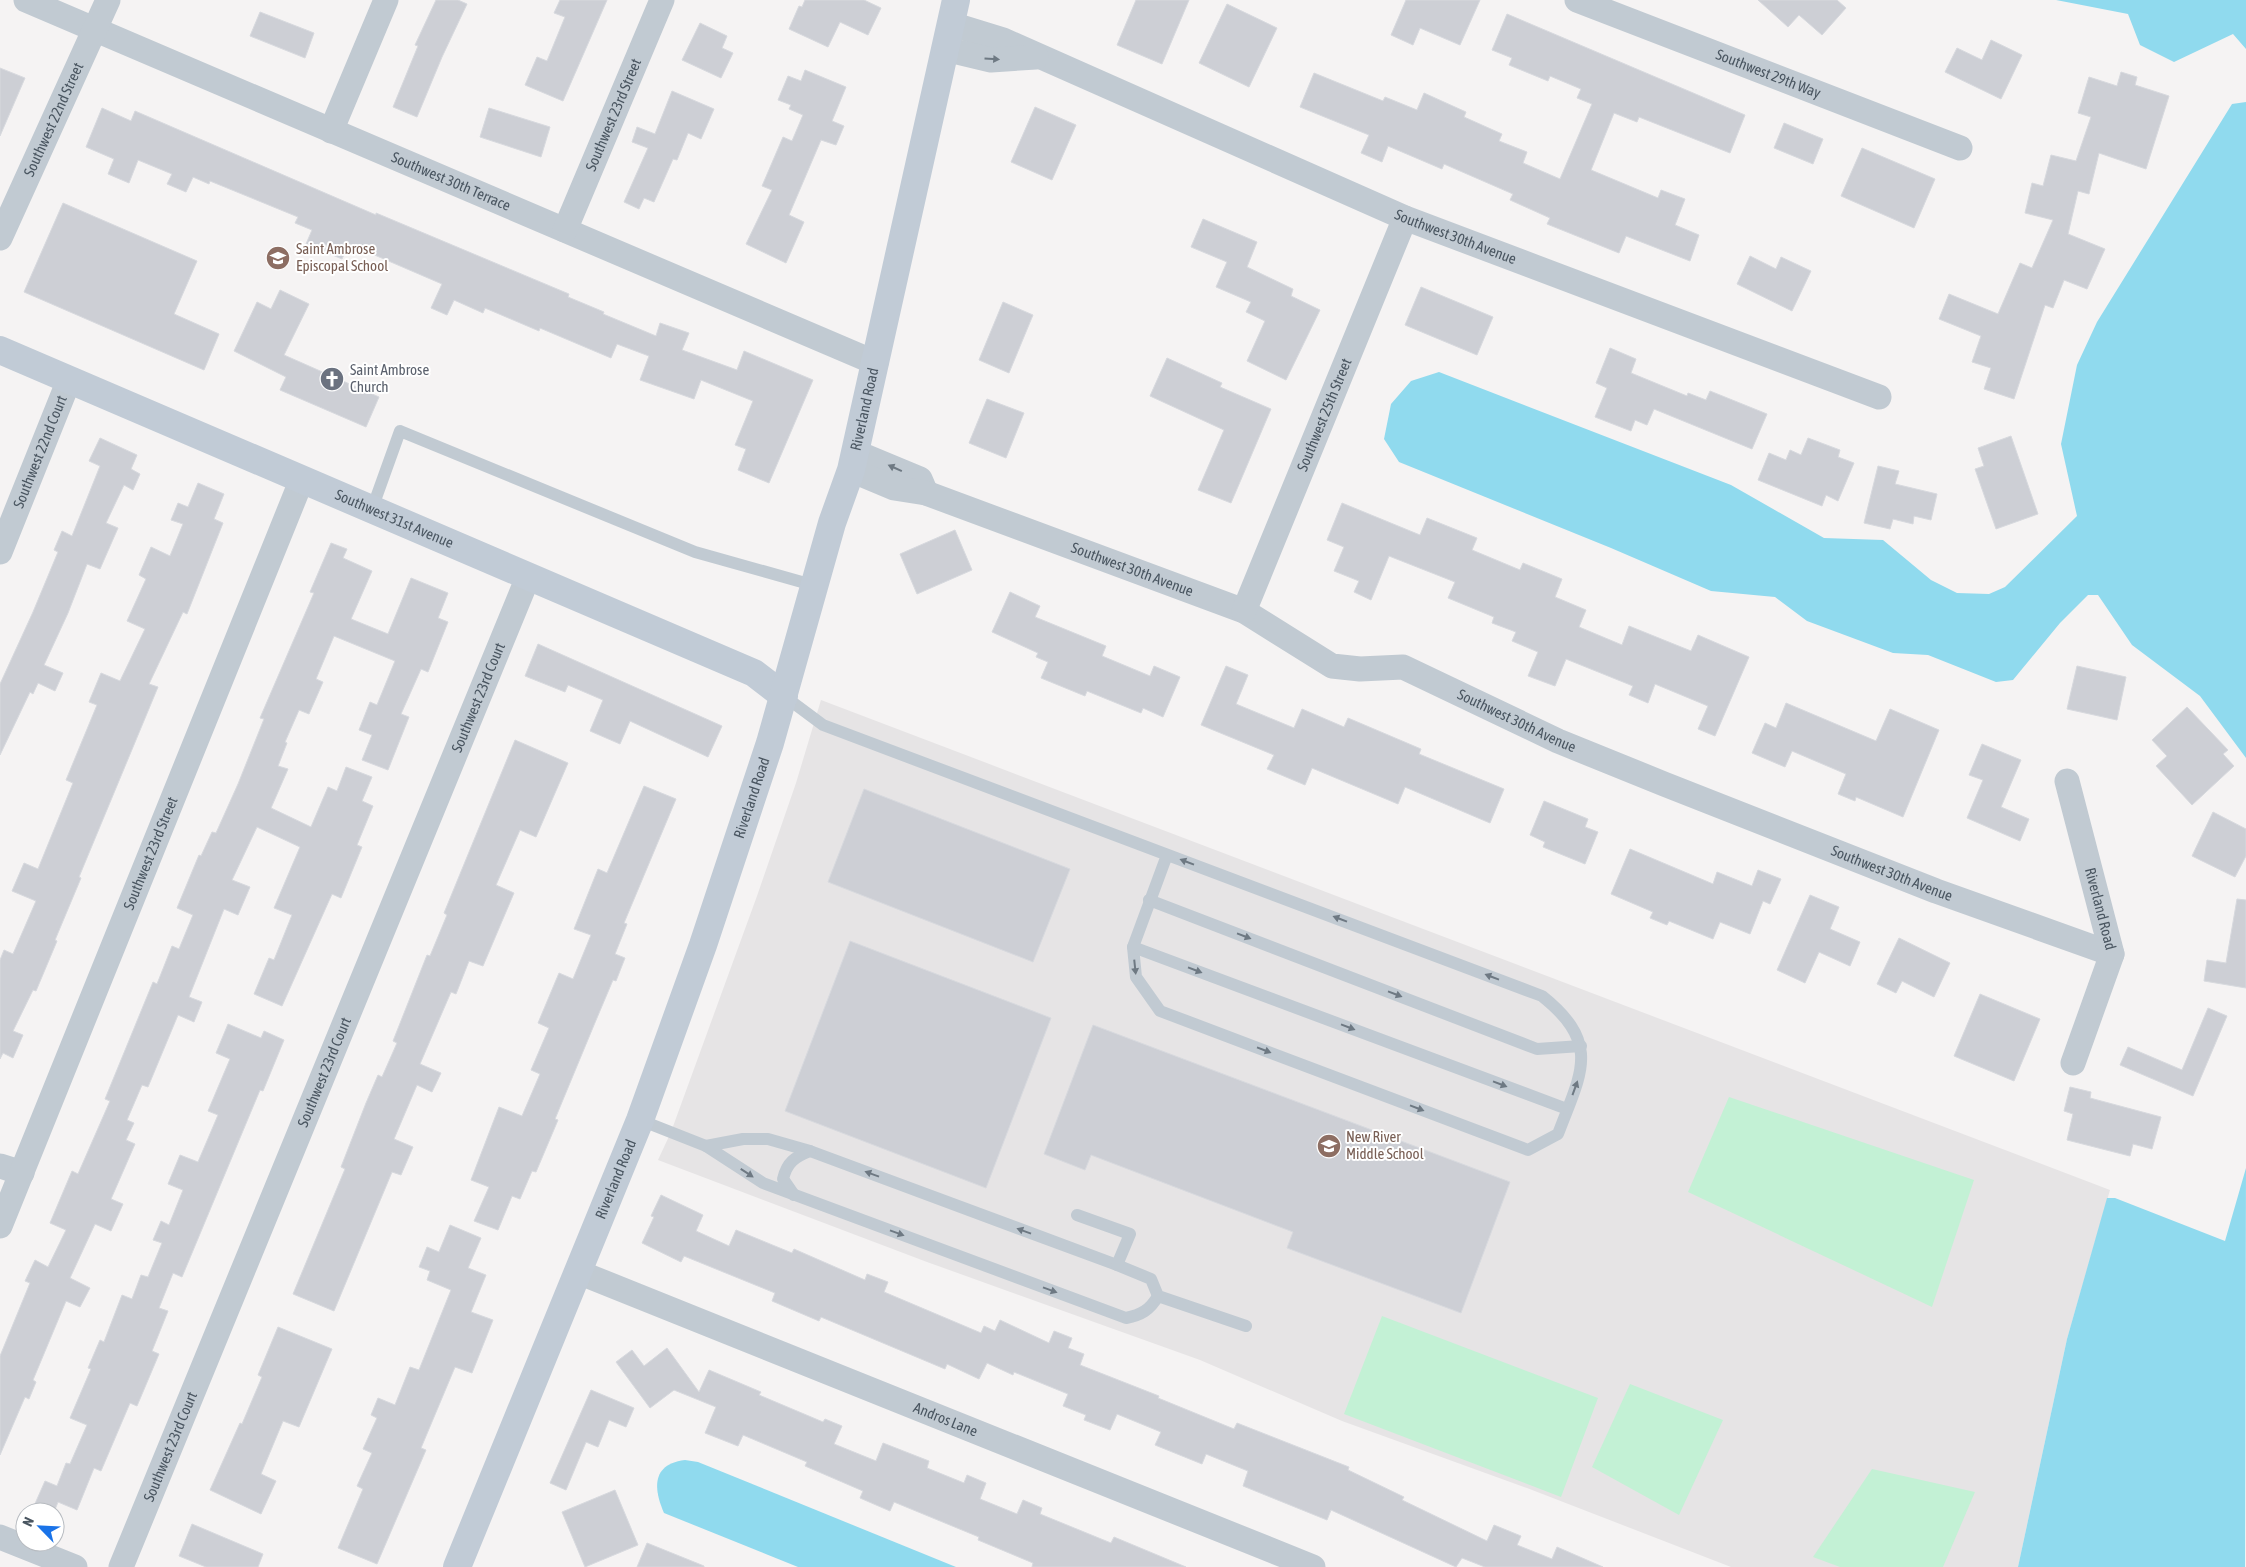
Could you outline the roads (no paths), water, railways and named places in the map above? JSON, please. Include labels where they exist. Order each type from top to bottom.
[{"type":"street","name":"Southwest 30th Terrace","points":[[26,0],[876,363]]},
{"type":"street","name":"Southwest 22nd Street","points":[[0,238],[108,0]]},
{"type":"street","points":[[331,131],[386,0]]},
{"type":"street","name":"Southwest 23rd Street","points":[[565,230],[662,0]]},
{"type":"street","name":"Southwest 29th Way","points":[[1577,0],[1960,148]]},
{"type":"street","name":"Southwest 30th Avenue","points":[[951,25],[1003,40],[1405,218],[1880,397]]},
{"type":"street","name":"Riverland Road","points":[[457,1567],[640,1120],[706,935],[784,696],[832,523],[853,461],[951,25]]},
{"type":"street","name":"Southwest 25th Street","points":[[1244,610],[1405,218]]},
{"type":"street","name":"Southwest 31st Avenue","points":[[0,350],[754,673],[784,696]]},
{"type":"street","name":"Southwest 22nd Court","points":[[0,552],[69,380]]},
{"type":"street","name":"Southwest 30th Avenue","points":[[853,461],[920,479],[926,493],[1244,610],[1332,666],[1360,669],[1403,668],[1558,741],[1664,784],[1936,891],[2112,954]]},
{"type":"street","name":"Southwest 23rd Street","points":[[0,1226],[11,1169],[302,479]]},
{"type":"street","name":"Southwest 23rd Court","points":[[121,1567],[528,577]]},
{"type":"street","name":"Riverland Road","points":[[2067,781],[2112,954],[2073,1063]]},
{"type":"street","name":"Andros Lane","points":[[578,1272],[1312,1567]]},
{"type":"street","points":[[0,1537],[75,1567]]},
{"type":"lane","points":[[372,509],[400,431],[695,552],[816,586]]},
{"type":"lane","points":[[784,696],[823,725],[1167,854],[1542,996],[1560,1010],[1574,1030],[1581,1046],[1582,1069],[1558,1134],[1528,1150],[1160,1011],[1136,977],[1133,947],[1167,854]]},
{"type":"lane","points":[[1149,900],[1537,1049],[1581,1046]]},
{"type":"lane","points":[[1133,947],[1567,1109]]},
{"type":"lane","points":[[640,1120],[706,1146],[763,1183],[1126,1318],[1138,1316],[1151,1307],[1158,1296]]},
{"type":"lane","points":[[706,1146],[743,1140],[768,1139],[810,1151],[1117,1265],[1151,1279],[1158,1296],[1246,1326]]},
{"type":"lane","points":[[794,1195],[783,1179],[786,1168],[794,1158],[810,1151]]},
{"type":"lane","points":[[1077,1215],[1130,1234],[1117,1265]]},
{"type":"water","points":[[2056,0],[2246,0],[2246,49],[2233,34],[2174,62],[2140,45],[2128,14]]},
{"type":"water","points":[[2246,102],[2246,758],[2200,696],[2132,645],[2098,595],[2088,595],[2060,623],[2013,680],[1996,682],[1928,655],[1893,653],[1807,621],[1775,597],[1711,591],[1611,548],[1399,462],[1384,439],[1391,404],[1411,381],[1439,372],[1731,485],[1824,538],[1883,540],[1931,580],[1957,593],[1989,594],[2005,587],[2077,516],[2061,444],[2077,365],[2097,322],[2232,104]]},
{"type":"water","points":[[2246,1168],[2245,1567],[2018,1567],[2067,1339],[2107,1198],[2115,1198],[2225,1241]]},
{"type":"water","points":[[685,1460],[698,1462],[956,1567],[798,1567],[664,1513],[658,1495],[658,1479],[666,1466]]},
{"type":"place","name":"Saint Ambrose Episcopal School","points":[[278,258]]},
{"type":"place","name":"Saint Ambrose Church","points":[[332,379]]},
{"type":"place","name":"New River Middle School","points":[[1329,1146]]}]
